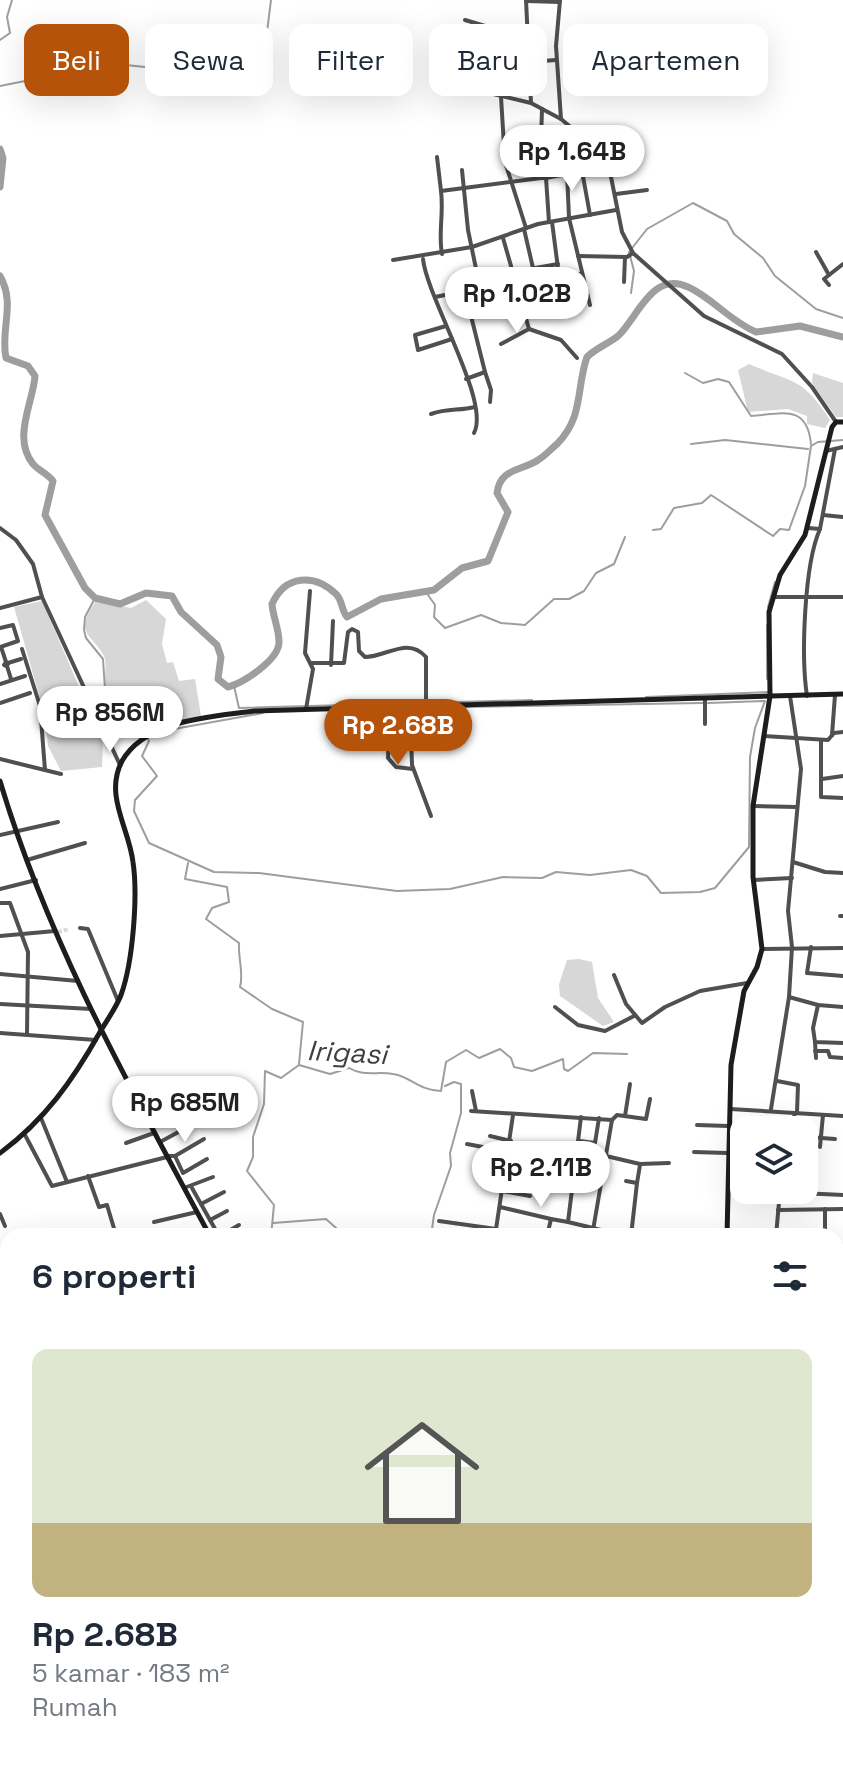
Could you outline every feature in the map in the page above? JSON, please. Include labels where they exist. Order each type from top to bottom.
[{"type":"street","points":[[527,24],[526,0],[559,1],[556,60],[561,119]]},
{"type":"street","points":[[465,20],[478,24]]},
{"type":"street","points":[[547,61],[556,60]]},
{"type":"street","points":[[498,96],[531,103],[561,119],[589,145],[611,177],[616,210],[630,253],[624,282]]},
{"type":"street","points":[[531,96],[531,103]]},
{"type":"street","points":[[501,97],[509,180],[525,229],[533,268]]},
{"type":"street","points":[[542,109],[544,178],[561,277],[582,274]]},
{"type":"street","points":[[558,148],[589,145]]},
{"type":"street","points":[[552,175],[552,156],[594,154]]},
{"type":"street","points":[[437,157],[442,254]]},
{"type":"street","points":[[462,170],[480,288]]},
{"type":"street","points":[[441,191],[582,171],[590,215]]},
{"type":"street","points":[[567,173],[569,218],[590,305]]},
{"type":"street","points":[[616,194],[647,190]]},
{"type":"street","points":[[393,260],[442,254],[551,222],[616,210]]},
{"type":"street","points":[[503,238],[529,329]]},
{"type":"street","points":[[816,252],[829,275]]},
{"type":"street","points":[[578,256],[630,253],[704,316],[782,354],[840,422],[829,439],[808,528],[772,597],[767,648],[770,696],[753,806],[754,880],[762,949],[757,967],[747,983],[733,1052],[727,1151],[727,1228]]},
{"type":"street","points":[[423,258],[475,407],[479,421],[474,433]]},
{"type":"street","points":[[811,268],[819,261]]},
{"type":"street","points":[[513,272],[558,264]]},
{"type":"street","points":[[829,285],[824,279],[843,264]]},
{"type":"street","points":[[435,297],[517,284]]},
{"type":"street","points":[[471,289],[469,308],[491,390],[490,402]]},
{"type":"street","points":[[446,326],[415,335],[418,350],[452,339]]},
{"type":"street","points":[[501,344],[529,329],[561,340],[577,358]]},
{"type":"street","points":[[466,379],[485,372]]},
{"type":"street","points":[[431,414],[454,407],[461,411],[475,407]]},
{"type":"street","points":[[827,450],[843,447]]},
{"type":"street","points":[[807,696],[804,669],[814,543],[830,486],[835,449]]},
{"type":"street","points":[[819,481],[830,486]]},
{"type":"street","points":[[823,515],[843,517]]},
{"type":"street","points":[[0,528],[16,540],[33,564],[42,597],[120,766]]},
{"type":"street","points":[[808,528],[820,529]]},
{"type":"street","points":[[307,705],[312,663],[305,653],[310,591]]},
{"type":"street","points":[[0,608],[42,597]]},
{"type":"street","points":[[772,597],[843,597]]},
{"type":"street","points":[[331,665],[333,621]]},
{"type":"street","points":[[0,628],[13,625],[18,641],[0,647],[11,680]]},
{"type":"street","points":[[312,663],[344,663],[348,632],[352,629],[358,632],[359,651],[365,657],[400,647],[419,651],[426,657],[425,703]]},
{"type":"street","points":[[22,649],[43,723],[45,770]]},
{"type":"street","points":[[5,664],[21,659]]},
{"type":"street","points":[[0,684],[25,676]]},
{"type":"street","points":[[0,703],[30,693]]},
{"type":"street","points":[[0,1153],[25,1135],[72,1081],[118,1001],[127,966],[135,876],[131,847],[115,789],[120,766],[146,737],[228,715],[307,705],[375,708],[410,707],[425,703],[843,694]]},
{"type":"street","points":[[764,736],[830,740],[835,695]]},
{"type":"street","points":[[771,1109],[789,997],[792,947],[788,911],[801,761],[790,696]]},
{"type":"street","points":[[705,699],[705,724]]},
{"type":"street","points":[[394,707],[388,758],[392,765],[413,769]]},
{"type":"street","points":[[410,707],[413,769],[431,816]]},
{"type":"street","points":[[375,708],[376,733],[389,735]]},
{"type":"street","points":[[832,735],[843,732]]},
{"type":"street","points":[[821,740],[822,798],[843,798]]},
{"type":"street","points":[[0,759],[61,774]]},
{"type":"street","points":[[821,779],[843,776]]},
{"type":"street","points":[[0,783],[15,834],[101,1032],[206,1228]]},
{"type":"street","points":[[753,806],[797,807]]},
{"type":"street","points":[[0,835],[58,822]]},
{"type":"street","points":[[27,860],[85,843]]},
{"type":"street","points":[[793,862],[825,872],[843,873]]},
{"type":"street","points":[[754,880],[792,878]]},
{"type":"street","points":[[1,887],[36,880]]},
{"type":"street","points":[[0,903],[9,901],[28,952],[27,1034]]},
{"type":"street","points":[[80,928],[88,929],[118,1001]]},
{"type":"street","points":[[0,936],[57,931]]},
{"type":"street","points":[[811,947],[807,973],[843,976]]},
{"type":"street","points":[[762,949],[843,948]]},
{"type":"street","points":[[0,974],[78,981]]},
{"type":"street","points":[[614,975],[638,1022],[647,1022],[665,1007],[700,991],[747,983]]},
{"type":"street","points":[[789,997],[818,1005],[843,1007]]},
{"type":"street","points":[[0,1004],[91,1009]]},
{"type":"street","points":[[816,1058],[813,1028],[818,1005]]},
{"type":"street","points":[[555,1007],[578,1025],[605,1031],[634,1016]]},
{"type":"street","points":[[0,1033],[96,1040]]},
{"type":"street","points":[[815,1042],[843,1043]]},
{"type":"street","points":[[815,1051],[828,1051],[830,1057],[843,1058]]},
{"type":"street","points":[[777,1081],[798,1085],[795,1116]]},
{"type":"street","points":[[625,1116],[630,1084]]},
{"type":"street","points":[[143,1110],[179,1089],[185,1100],[188,1106],[151,1125]]},
{"type":"street","points":[[472,1091],[474,1111],[612,1120]]},
{"type":"street","points":[[592,1226],[614,1115],[647,1118],[650,1099]]},
{"type":"street","points":[[729,1109],[771,1109],[843,1116]]},
{"type":"street","points":[[496,1228],[513,1115]]},
{"type":"street","points":[[820,1147],[823,1115]]},
{"type":"street","points":[[568,1222],[581,1117]]},
{"type":"street","points":[[41,1118],[67,1182]]},
{"type":"street","points":[[578,1141],[595,1143],[599,1118]]},
{"type":"street","points":[[160,1142],[197,1122]]},
{"type":"street","points":[[697,1125],[728,1126]]},
{"type":"street","points":[[126,1143],[154,1133]]},
{"type":"street","points":[[25,1135],[49,1184],[175,1156],[204,1139]]},
{"type":"street","points":[[490,1136],[511,1141]]},
{"type":"street","points":[[818,1138],[835,1139]]},
{"type":"street","points":[[467,1144],[509,1152]]},
{"type":"street","points":[[694,1152],[730,1151]]},
{"type":"street","points":[[175,1156],[183,1173],[207,1159]]},
{"type":"street","points":[[606,1156],[640,1164],[669,1163]]},
{"type":"street","points":[[629,1228],[640,1164]]},
{"type":"street","points":[[88,1176],[99,1207],[107,1205],[114,1228]]},
{"type":"street","points":[[184,1188],[192,1188],[213,1177]]},
{"type":"street","points":[[626,1181],[637,1183]]},
{"type":"street","points":[[192,1188],[214,1228]]},
{"type":"street","points":[[502,1191],[530,1196]]},
{"type":"street","points":[[201,1204],[224,1192]]},
{"type":"street","points":[[818,1193],[843,1195]]},
{"type":"street","points":[[777,1228],[779,1204]]},
{"type":"street","points":[[500,1207],[599,1228]]},
{"type":"street","points":[[825,1209],[825,1228]]},
{"type":"street","points":[[778,1210],[843,1209]]},
{"type":"street","points":[[210,1220],[227,1211]]},
{"type":"street","points":[[154,1222],[197,1212]]},
{"type":"street","points":[[0,1214],[5,1226]]},
{"type":"street","points":[[549,1228],[551,1219]]},
{"type":"street","points":[[439,1221],[489,1228]]},
{"type":"street","points":[[234,1228],[239,1225]]},
{"type":"shaded area","points":[[749,364],[786,378],[812,395],[830,420],[825,428],[807,424],[807,416],[788,409],[748,412],[738,370]]},
{"type":"shaded area","points":[[813,373],[843,383],[843,417],[836,417],[812,383]]},
{"type":"shaded area","points":[[146,600],[166,619],[162,644],[167,663],[173,662],[179,681],[195,679],[201,716],[146,732],[131,703],[106,688],[104,656],[85,627],[96,601],[131,608]]},
{"type":"shaded area","points":[[42,601],[103,742],[102,767],[61,771],[48,746],[45,716],[14,607]]},
{"type":"shaded area","points":[[567,960],[592,962],[598,998],[614,1022],[603,1026],[560,996],[559,984]]},
{"type":"waterway","points":[[0,40],[10,33],[7,17],[12,0]]},
{"type":"waterway","points":[[0,86],[70,72],[97,62],[145,67],[169,63],[189,53],[257,39],[267,32],[271,0]]},
{"type":"waterway","points":[[0,149],[3,158],[0,187]]},
{"type":"waterway","points":[[631,293],[634,271],[629,252],[647,229],[693,203],[727,221],[734,234],[763,258],[775,276],[816,309],[843,318]]},
{"type":"waterway","points":[[0,276],[7,297],[6,358],[28,366],[35,376],[25,420],[24,443],[33,464],[53,481],[45,515],[85,588],[95,598],[120,604],[146,593],[172,596],[181,612],[217,645],[221,657],[218,679],[228,687],[251,676],[273,656],[279,642],[272,604],[284,587],[292,583],[310,580],[327,587],[338,597],[347,617],[381,599],[434,590],[462,568],[488,561],[508,512],[497,493],[502,479],[541,458],[566,434],[575,413],[587,357],[618,336],[647,299],[665,285],[688,287],[756,332],[800,326],[843,337]]},
{"type":"waterway","points":[[685,373],[703,383],[718,379],[729,382],[751,416],[782,413],[798,417],[809,431],[811,444]]},
{"type":"waterway","points":[[691,444],[725,440],[808,449]]},
{"type":"waterway","points":[[653,530],[661,529],[674,508],[702,503],[711,495],[773,536],[780,529],[789,530],[805,486],[811,446],[818,442],[843,440]]},
{"type":"waterway","points":[[426,592],[435,605],[434,617],[445,628],[481,615],[501,623],[525,625],[554,599],[569,599],[584,591],[596,573],[614,564],[625,537]]},
{"type":"waterway","points":[[768,607],[775,582]]},
{"type":"waterway","points":[[95,598],[85,617],[86,638],[103,659],[105,689],[130,704],[149,741],[142,756],[157,776],[135,800],[134,811],[149,843],[214,872],[259,873],[397,891],[450,889],[503,877],[542,878],[556,872],[590,875],[631,870],[647,876],[661,893],[700,892],[715,888],[749,847],[750,757],[755,728],[765,701],[708,703]]},
{"type":"waterway","points":[[767,625],[767,679]]},
{"type":"waterway","points":[[234,686],[239,708],[532,700]]},
{"type":"waterway","points":[[646,697],[768,692]]},
{"type":"waterway","points":[[461,707],[703,703]]},
{"type":"waterway","points":[[163,731],[263,713]]},
{"type":"waterway","points":[[188,863],[185,879],[227,887],[229,902],[212,908],[206,919],[239,943],[240,987],[272,1009],[303,1022],[299,1064]]},
{"type":"waterway","name":"Irigasi","points":[[272,1228],[274,1205],[247,1171],[253,1157],[253,1137],[264,1104],[265,1071],[281,1078],[299,1065],[330,1074],[349,1068],[360,1072],[399,1075],[426,1088],[441,1091],[446,1062],[466,1050],[479,1058],[500,1049],[511,1058],[514,1067],[532,1071],[563,1059],[564,1069],[568,1071],[593,1053],[627,1054]]},
{"type":"waterway","name":"Irigasi","points":[[432,1228],[451,1166],[450,1153],[461,1113],[461,1084],[454,1082],[445,1086]]},
{"type":"waterway","name":"Irigasi","points":[[273,1223],[326,1219],[336,1228]]},
{"type":"tunnel","points":[[58,932],[69,929]]}]
